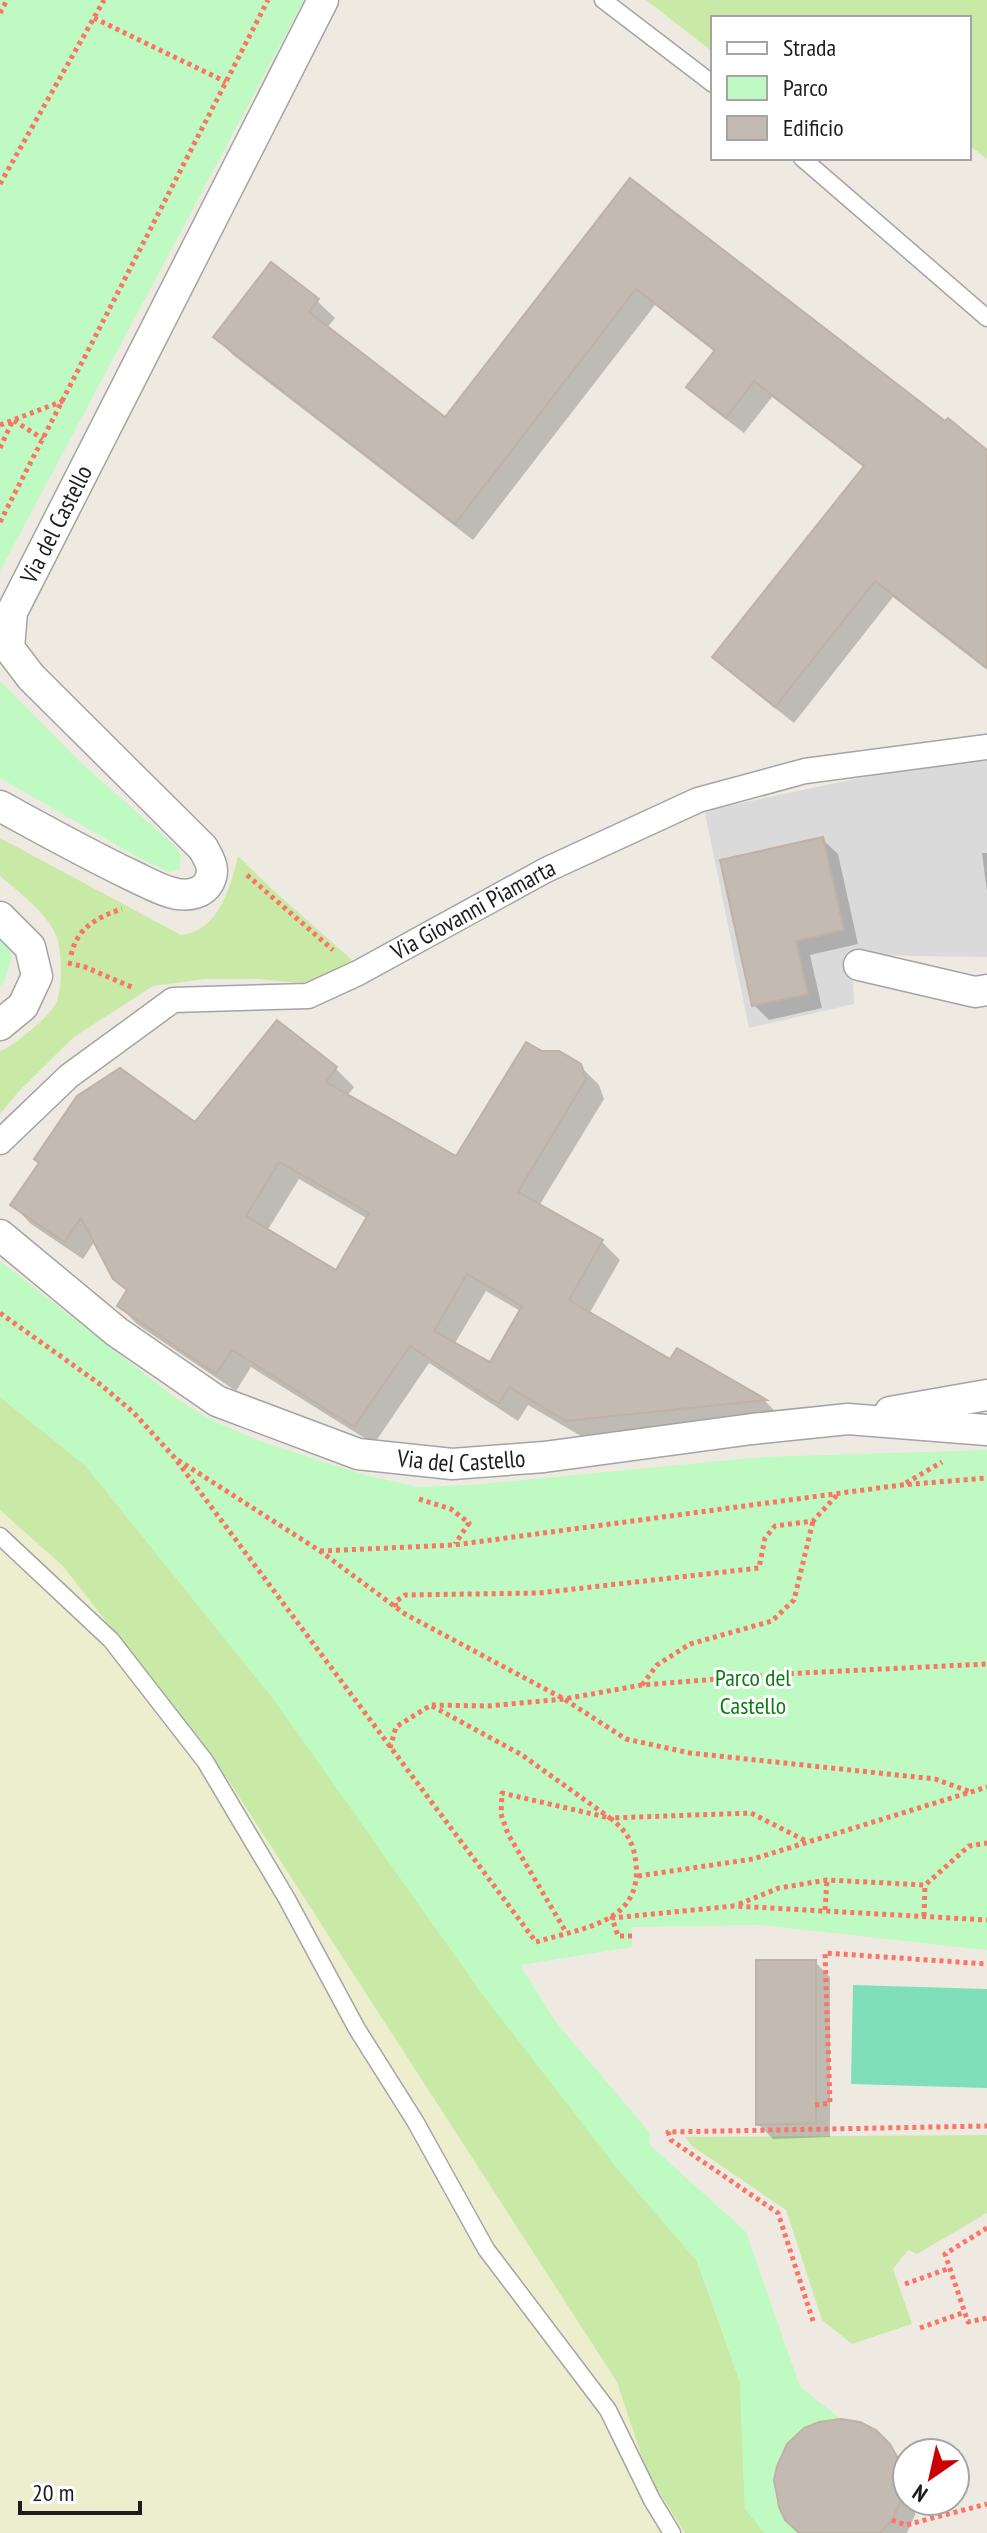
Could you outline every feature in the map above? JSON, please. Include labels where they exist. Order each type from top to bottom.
[{"type":"street","name":"Via del Castello","points":[[203,848],[31,677],[9,648],[12,612],[323,0]]},
{"type":"street","name":"Via Giovanni Piamarta","points":[[168,1003],[173,1000],[308,996],[358,973],[546,870],[698,800],[805,771],[987,747]]},
{"type":"street","points":[[0,806],[113,867],[177,894],[195,894],[207,887],[213,875],[211,862],[203,848]]},
{"type":"street","points":[[0,917],[30,947],[37,976],[23,1006],[0,1025]]},
{"type":"street","points":[[859,965],[975,992],[987,990]]},
{"type":"street","points":[[0,1142],[69,1076],[168,1003]]},
{"type":"street","name":"Via del Castello","points":[[0,1235],[117,1332],[217,1401],[358,1454],[452,1464],[544,1457],[848,1419],[987,1430]]},
{"type":"street","points":[[848,1419],[987,1395]]},
{"type":"lane","points":[[603,0],[711,82]]},
{"type":"lane","points":[[804,160],[987,318]]},
{"type":"lane","points":[[0,1536],[111,1640],[205,1761],[486,2249],[608,2410],[652,2500],[672,2533]]},
{"type":"path","points":[[0,13],[7,0]]},
{"type":"path","points":[[0,184],[104,0]]},
{"type":"path","points":[[0,522],[268,0]]},
{"type":"path","points":[[94,18],[226,82]]},
{"type":"path","points":[[0,425],[63,401]]},
{"type":"path","points":[[13,420],[43,439]]},
{"type":"path","points":[[0,448],[13,420]]},
{"type":"path","points":[[203,848],[236,865],[358,973]]},
{"type":"path","points":[[69,963],[74,941],[91,922],[113,912],[177,894]]},
{"type":"path","points":[[32,957],[85,967],[168,1003]]},
{"type":"path","points":[[0,1313],[101,1385],[134,1413],[174,1457],[536,1942],[612,1918],[734,1906],[987,1920]]},
{"type":"path","points":[[174,1457],[320,1551],[396,1608],[564,1699],[626,1739],[690,1753],[935,1779],[971,1792]]},
{"type":"path","points":[[901,1485],[943,1462]]},
{"type":"path","points":[[320,1551],[454,1545],[901,1485],[987,1478]]},
{"type":"path","points":[[642,1685],[657,1665],[690,1644],[772,1621],[794,1600],[813,1521],[838,1494]]},
{"type":"path","points":[[396,1608],[397,1598],[405,1595],[539,1593],[759,1568],[765,1538],[775,1526],[813,1521]]},
{"type":"path","points":[[390,1748],[396,1727],[431,1705],[488,1706],[564,1699],[642,1685],[781,1674],[987,1664]]},
{"type":"path","points":[[431,1705],[522,1755],[610,1818],[630,1837],[638,1876],[635,1892],[626,1907],[612,1918]]},
{"type":"path","points":[[638,1876],[753,1859],[987,1787]]},
{"type":"path","points":[[566,1932],[508,1834],[501,1814],[502,1793],[610,1818],[751,1813],[806,1841]]},
{"type":"path","points":[[734,1906],[779,1888],[827,1880],[925,1885],[969,1846],[987,1843]]},
{"type":"path","points":[[825,1910],[827,1880]]},
{"type":"path","points":[[924,1916],[925,1885]]},
{"type":"path","points":[[612,1918],[618,1936],[632,1936]]},
{"type":"path","points":[[815,2105],[830,2103],[825,1953],[987,1964]]},
{"type":"path","points":[[813,2321],[778,2213],[671,2140],[668,2132],[987,2126]]},
{"type":"path","points":[[987,2228],[945,2254],[968,2322],[987,2318]]},
{"type":"path","points":[[905,2284],[950,2268]]},
{"type":"path","points":[[920,2328],[965,2312]]},
{"type":"path","points":[[892,2520],[906,2525],[987,2504]]},
{"type":"shaded area","points":[[987,759],[987,957],[852,955],[854,1004],[749,1028],[705,813],[879,774]]},
{"type":"green space","points":[[0,0],[304,0],[0,571]]},
{"type":"green space","points":[[646,0],[987,0],[987,159],[971,147],[971,16],[711,16],[711,50]]},
{"type":"green space","points":[[0,681],[79,761],[176,847],[181,856],[180,868],[169,872],[141,859],[0,778]]},
{"type":"green space","points":[[0,838],[181,935],[194,932],[214,917],[226,894],[238,856],[352,960],[311,984],[257,979],[205,979],[153,986],[74,1037],[0,1114],[0,1051],[31,1030],[52,1009],[58,997],[61,969],[60,949],[51,926],[31,903],[0,876]]},
{"type":"green space","points":[[0,934],[12,956],[0,986]]},
{"type":"green space","name":"Parco del Castello","points":[[0,1261],[177,1399],[211,1420],[262,1442],[365,1475],[418,1487],[471,1485],[762,1457],[987,1450],[987,1950],[760,1925],[631,1927],[632,1947],[520,1965],[555,2021],[650,2133],[649,2144],[746,2232],[800,2387],[841,2419],[804,2429],[786,2446],[780,2458],[774,2483],[775,2496],[785,2519],[799,2533],[764,2533],[745,2508],[740,2382],[697,2261],[617,2168],[482,1994],[272,1697],[85,1465],[0,1397]]},
{"type":"green space","points":[[0,1397],[85,1465],[272,1697],[617,2168],[697,2261],[740,2382],[745,2508],[764,2533],[685,2533],[648,2475],[617,2382],[223,1772],[63,1566],[0,1510]]},
{"type":"green space","points":[[0,1510],[63,1566],[223,1772],[617,2382],[648,2475],[685,2533],[0,2533]]},
{"type":"green space","points":[[853,1985],[987,1989],[987,2088],[851,2084]]},
{"type":"green space","points":[[987,2135],[987,2213],[917,2254],[908,2250],[893,2269],[912,2324],[852,2344],[822,2320],[786,2210],[692,2146],[685,2137]]},
{"type":"building","points":[[630,178],[987,450],[987,668],[875,581],[775,707],[712,657],[864,466],[754,381],[726,418],[686,387],[715,350],[636,289],[455,524],[213,337],[271,262],[319,299],[309,312],[445,417]]},
{"type":"building","points":[[823,837],[844,930],[796,941],[808,994],[752,1006],[720,860]]},
{"type":"building","points":[[277,1020],[337,1067],[326,1082],[456,1156],[526,1042],[542,1051],[559,1051],[581,1064],[586,1079],[518,1192],[603,1240],[569,1300],[670,1359],[677,1348],[767,1400],[566,1421],[509,1387],[499,1404],[410,1346],[354,1427],[232,1350],[216,1374],[117,1306],[127,1290],[113,1279],[81,1218],[64,1242],[10,1205],[39,1163],[34,1159],[77,1096],[120,1068],[195,1122]],"holes":[[[279,1162],[369,1213],[336,1270],[246,1216]],[[467,1274],[522,1306],[490,1362],[434,1331]]]},
{"type":"building","points":[[756,1960],[816,1960],[816,2123],[756,2125]]},
{"type":"building","points":[[841,2419],[860,2422],[876,2430],[891,2446],[893,2517],[880,2533],[799,2533],[785,2520],[774,2480],[777,2466],[787,2444],[804,2428]]}]
